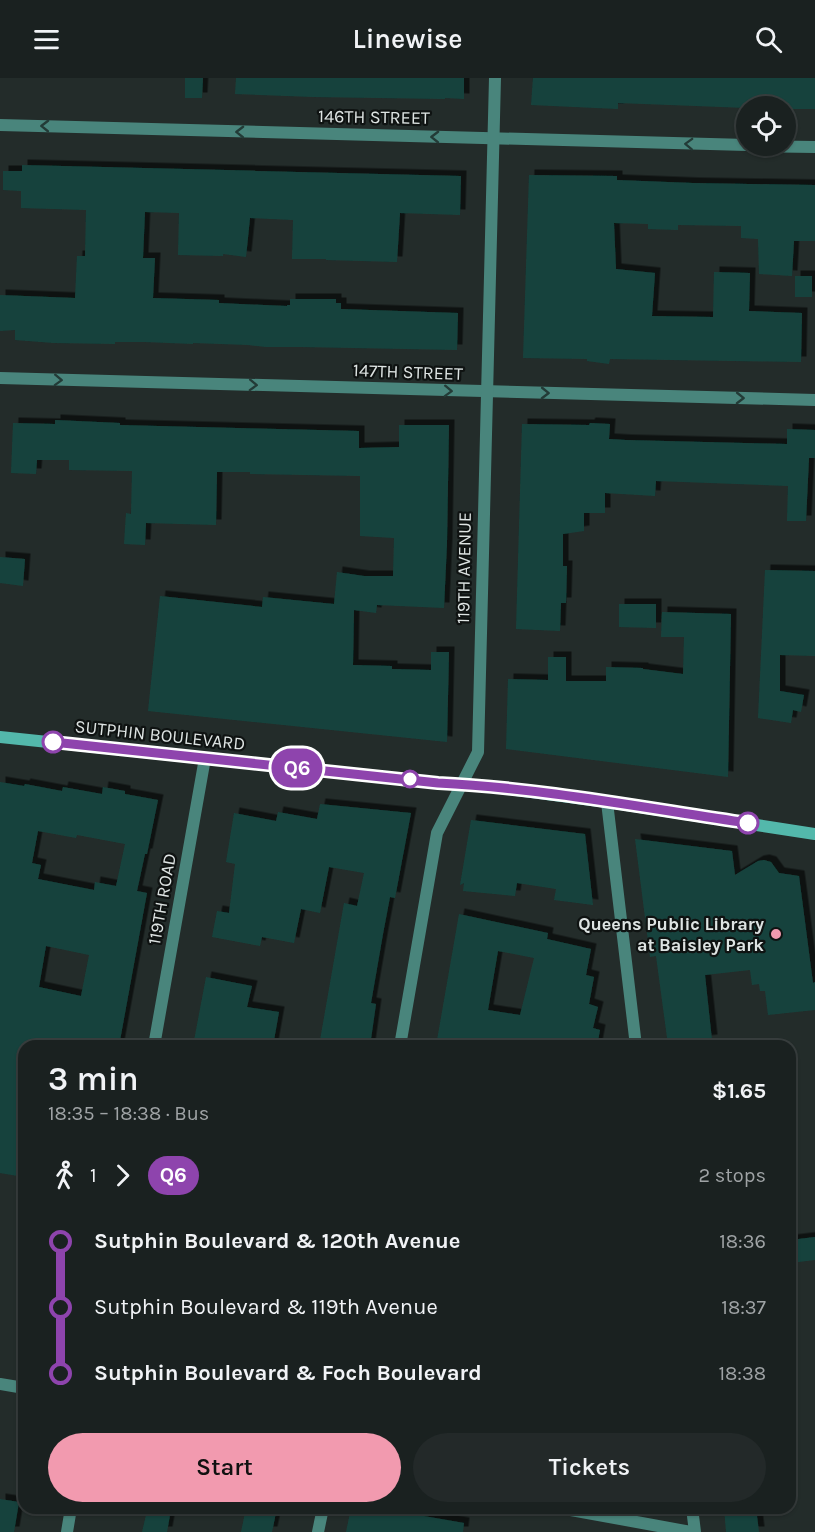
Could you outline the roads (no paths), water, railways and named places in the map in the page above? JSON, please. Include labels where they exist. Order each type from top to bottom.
[{"type":"main road","name":"SUTPHIN BOULEVARD","points":[[0,737],[485,786],[815,834]]},
{"type":"street","name":"119TH AVENUE","points":[[401,1040],[437,833],[478,752],[495,78]]},
{"type":"street","name":"146TH STREET","points":[[0,125],[736,145]]},
{"type":"street","name":"146TH STREET","points":[[796,146],[815,147]]},
{"type":"street","name":"147TH STREET","points":[[0,378],[815,400]]},
{"type":"street","name":"119TH ROAD","points":[[155,1040],[205,758]]},
{"type":"street","points":[[607,802],[635,1040]]},
{"type":"street","points":[[0,1384],[18,1387]]},
{"type":"street","points":[[67,1532],[70,1514]]},
{"type":"street","points":[[318,1532],[322,1514]]},
{"type":"street","points":[[593,1514],[693,1532],[692,1514]]},
{"type":"place","name":"Queens Public Library at Baisley Park","points":[[776,934]]}]
